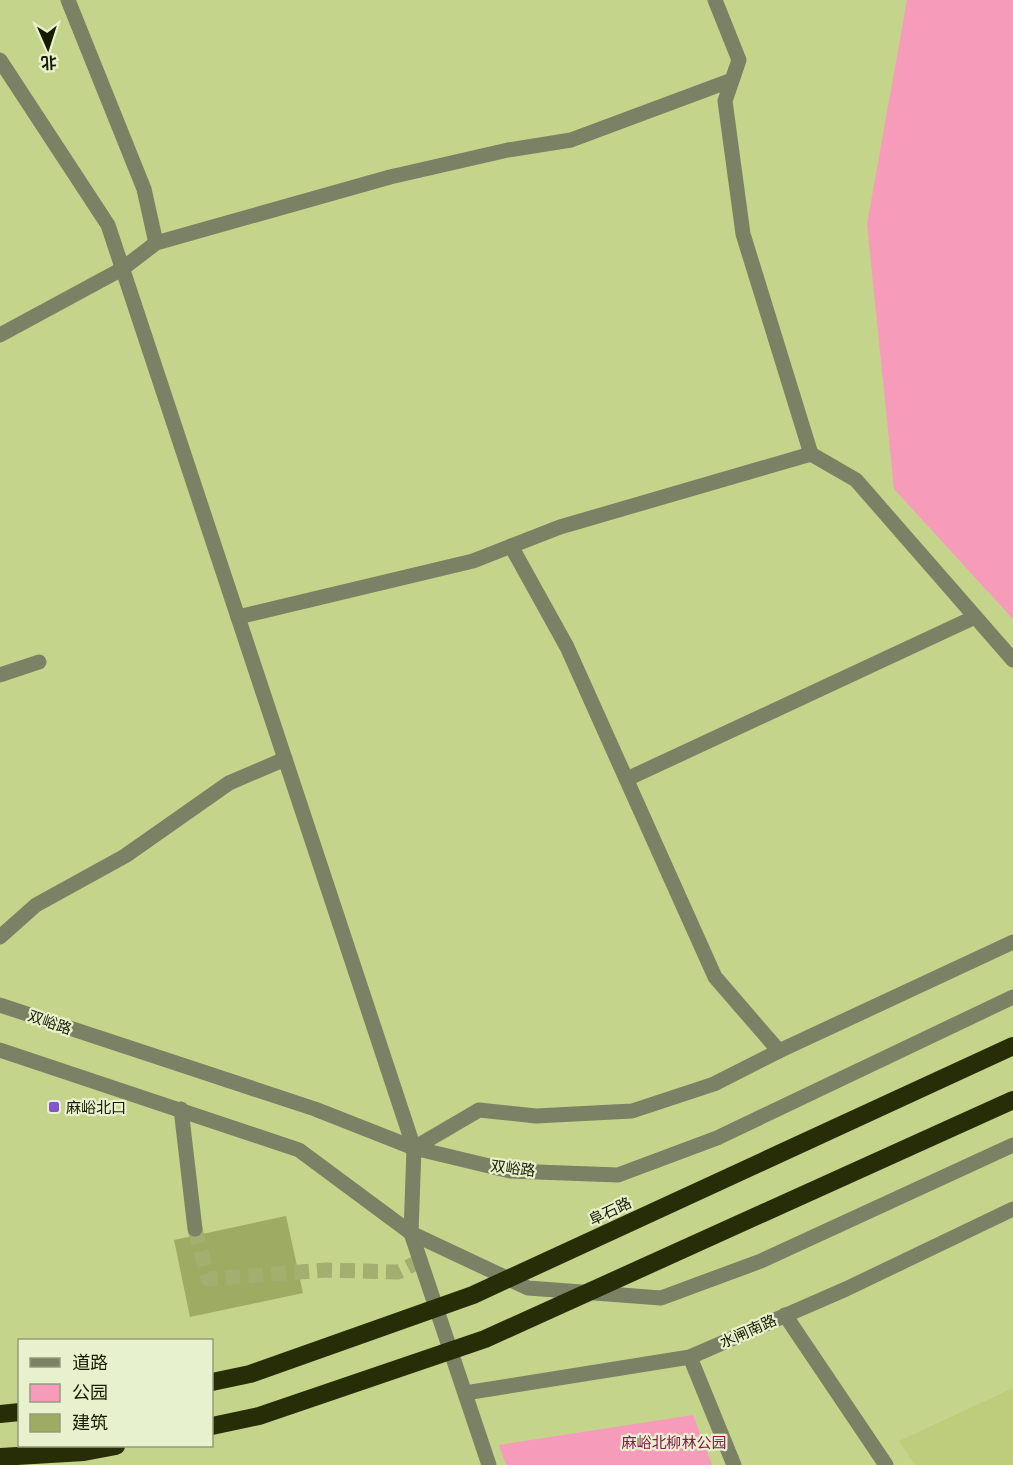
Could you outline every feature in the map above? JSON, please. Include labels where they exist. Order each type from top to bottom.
[{"type":"highway","name":"阜石路","points":[[213,1382],[250,1374],[472,1295],[1013,1046]]},
{"type":"highway","points":[[213,1426],[259,1416],[485,1339],[1013,1100]]},
{"type":"highway","points":[[0,1413],[18,1412]]},
{"type":"highway","points":[[0,1457],[84,1452],[111,1447]]},
{"type":"street","points":[[68,0],[144,189],[156,243]]},
{"type":"street","points":[[715,0],[739,60],[725,101],[743,234],[811,454],[856,480],[1013,660]]},
{"type":"street","points":[[0,60],[108,225],[414,1148],[411,1233],[489,1465]]},
{"type":"street","points":[[0,335],[122,269],[156,243],[390,177],[508,150],[571,140],[732,80]]},
{"type":"street","points":[[238,617],[473,561],[560,527],[811,454]]},
{"type":"street","points":[[512,546],[567,647],[715,977],[779,1051]]},
{"type":"street","points":[[627,779],[975,617]]},
{"type":"street","points":[[0,675],[39,662]]},
{"type":"street","points":[[0,937],[36,905],[125,856],[229,783],[285,759]]},
{"type":"street","points":[[414,1148],[479,1110],[536,1116],[633,1111],[714,1084],[779,1051],[1013,942]]},
{"type":"street","name":"双峪路","points":[[0,1005],[315,1109],[414,1148],[510,1171],[618,1175],[717,1138],[1013,997]]},
{"type":"street","points":[[0,1050],[299,1149],[411,1233],[528,1288],[661,1298],[761,1261],[1013,1145]]},
{"type":"street","points":[[181,1109],[195,1228]]},
{"type":"street","name":"水闸南路","points":[[465,1393],[690,1357],[846,1289],[1013,1209]]},
{"type":"street","points":[[785,1315],[886,1465]]},
{"type":"street","points":[[690,1357],[734,1465]]},
{"type":"shaded area","points":[[1013,1388],[1013,1465],[915,1465],[899,1441]]},
{"type":"green space","points":[[907,0],[1013,0],[1013,619],[894,489],[867,224]]},
{"type":"green space","name":"麻峪北柳林公园","points":[[693,1415],[712,1465],[506,1465],[499,1445]]},
{"type":"building","points":[[286,1216],[303,1293],[190,1317],[174,1240]]},
{"type":"tunnel","points":[[195,1229],[208,1279],[326,1270],[398,1272],[420,1261]]},
{"type":"place","name":"麻峪北口","points":[[54,1107]]}]
